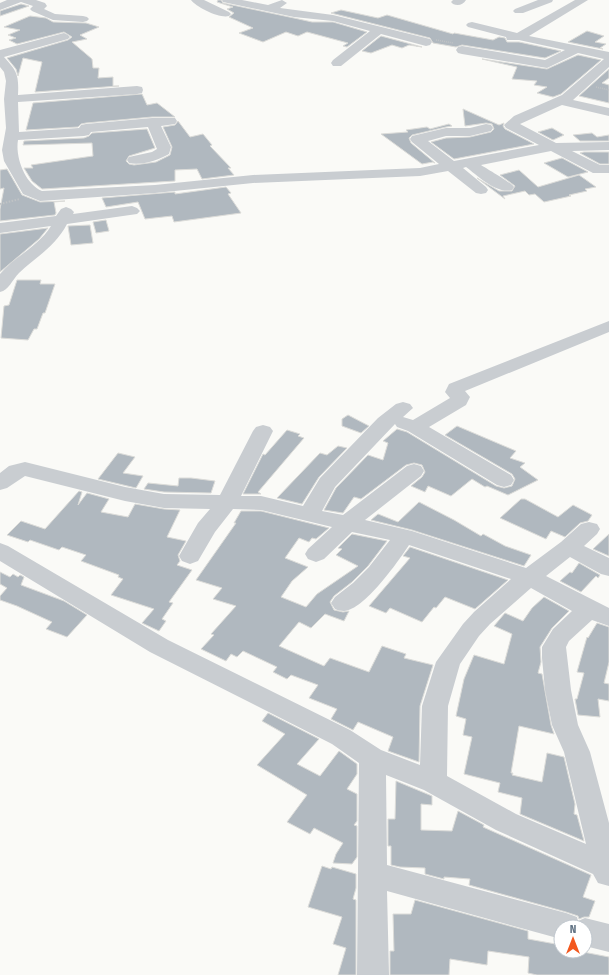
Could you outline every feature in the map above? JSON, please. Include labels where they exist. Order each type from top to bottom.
[{"type":"street","points":[[0,7],[17,0]]},
{"type":"street","points":[[25,0],[41,5],[36,9],[52,17],[83,20]]},
{"type":"street","points":[[196,0],[225,14]]},
{"type":"street","points":[[227,0],[294,14],[333,18],[426,42]]},
{"type":"street","points":[[269,9],[288,0]]},
{"type":"street","points":[[519,11],[548,0]]},
{"type":"street","points":[[501,40],[518,37],[583,0]]},
{"type":"street","points":[[272,22],[294,14]]},
{"type":"street","points":[[472,25],[518,37],[609,55]]},
{"type":"street","points":[[337,63],[380,29]]},
{"type":"street","points":[[0,54],[64,37]]},
{"type":"street","points":[[462,50],[547,64],[576,49],[609,55]]},
{"type":"street","points":[[0,59],[10,71],[6,82],[11,99],[7,146],[28,191],[32,194],[40,196],[156,189],[253,179],[420,172],[553,147],[609,146]]},
{"type":"street","points":[[609,61],[562,101],[519,119],[511,125],[598,170],[609,169]]},
{"type":"street","points":[[11,99],[137,90]]},
{"type":"street","points":[[562,101],[609,112]]},
{"type":"street","points":[[7,146],[84,132],[86,128],[170,121]]},
{"type":"street","points":[[134,160],[157,155],[164,151],[164,147],[152,122]]},
{"type":"street","points":[[481,190],[417,139],[446,132],[470,132],[486,128]]},
{"type":"street","points":[[469,163],[498,183],[508,187]]},
{"type":"street","points":[[0,287],[9,272],[40,248],[54,234],[68,208],[66,195]]},
{"type":"street","points":[[0,228],[132,211]]},
{"type":"street","points":[[415,427],[459,401],[460,397],[455,392],[456,388],[609,326]]},
{"type":"street","points":[[308,515],[327,483],[397,413],[415,427],[504,480]]},
{"type":"street","points":[[190,556],[206,528],[228,501],[263,431]]},
{"type":"street","points":[[0,483],[16,471],[25,469],[125,494],[164,501],[228,501],[261,503],[404,536],[529,577],[599,613]]},
{"type":"street","points":[[316,554],[347,523],[414,471]]},
{"type":"street","points":[[434,782],[433,763],[435,706],[448,662],[478,622],[529,577],[569,547],[589,529]]},
{"type":"street","points":[[343,603],[353,596],[375,575],[404,536]]},
{"type":"street","points":[[569,547],[609,568]]},
{"type":"street","points":[[0,551],[159,646],[341,737],[372,758],[434,782],[506,822],[608,871]]},
{"type":"street","points":[[599,613],[561,635],[554,647],[554,658],[558,690],[565,725],[577,752],[608,871]]},
{"type":"street","points":[[372,758],[373,975]]},
{"type":"street","points":[[372,874],[553,923]]},
{"type":"street","points":[[593,934],[609,938]]},
{"type":"building","points":[[218,0],[221,0],[223,3],[312,22],[333,22],[367,32],[347,47],[343,46],[348,43],[307,32],[298,36],[286,32],[263,42],[239,33],[253,28],[229,17],[234,13],[227,9],[233,7],[217,2]]},
{"type":"building","points":[[21,4],[29,6],[0,16],[0,11]]},
{"type":"building","points":[[341,10],[378,18],[387,15],[453,34],[493,40],[499,37],[505,38],[507,42],[519,42],[561,51],[545,58],[462,45],[456,47],[433,43],[430,38],[331,13]]},
{"type":"building","points":[[30,16],[46,18],[53,22],[86,23],[99,27],[80,35],[87,39],[72,42],[92,59],[93,68],[99,68],[98,78],[113,77],[113,86],[119,86],[35,92],[42,62],[23,58],[18,76],[16,69],[7,58],[68,40],[72,37],[64,32],[17,44],[9,40],[16,38],[8,35],[20,30],[4,27]]},
{"type":"building","points":[[587,31],[604,36],[595,42],[606,44],[600,48],[603,49],[568,42]]},
{"type":"building","points":[[381,36],[422,47],[409,45],[402,48],[392,45],[371,53],[362,51]]},
{"type":"building","points":[[578,55],[601,60],[561,94],[553,97],[537,93],[547,87],[534,85],[537,81],[512,79],[517,67],[482,59],[547,69]]},
{"type":"building","points":[[609,69],[609,78],[602,83],[609,85],[609,103],[579,96]]},
{"type":"building","points":[[142,94],[147,105],[157,103],[175,117],[152,117],[86,123],[81,124],[78,127],[26,130],[33,103]]},
{"type":"building","points":[[463,109],[499,125],[504,123],[503,126],[505,129],[534,144],[454,159],[431,142],[446,138],[470,137],[491,132],[494,129],[492,124],[486,123],[465,126]]},
{"type":"building","points":[[178,121],[190,137],[203,134],[212,145],[210,146],[231,168],[228,168],[234,175],[202,179],[197,169],[175,170],[175,181],[42,189],[32,181],[24,168],[33,168],[31,165],[93,156],[92,143],[23,145],[24,141],[84,138],[92,133],[147,129],[155,148],[129,156],[126,161],[129,164],[134,165],[156,162],[170,155],[172,147],[163,127],[175,125]]},
{"type":"building","points":[[449,124],[452,126],[412,135],[409,138],[411,143],[435,163],[422,164],[381,134],[408,132],[406,130],[427,127],[430,129]]},
{"type":"building","points":[[552,128],[564,135],[553,140],[538,132]]},
{"type":"building","points":[[592,133],[597,137],[609,135],[609,141],[580,141],[573,135]]},
{"type":"building","points":[[609,152],[609,164],[600,164],[580,153]]},
{"type":"building","points":[[562,158],[588,172],[568,177],[544,163]]},
{"type":"building","points":[[7,169],[22,195],[40,202],[65,201],[54,202],[55,215],[0,221],[0,209],[4,188],[0,189],[0,170]]},
{"type":"building","points":[[519,170],[538,187],[579,175],[596,187],[585,189],[587,191],[569,195],[571,196],[544,202],[535,194],[529,195],[525,191],[503,196],[505,199],[477,178],[499,191],[512,191],[515,186],[500,175]]},
{"type":"building","points":[[226,187],[231,193],[228,194],[241,213],[174,222],[172,216],[145,219],[138,202],[106,207],[102,198],[175,192],[175,194]]},
{"type":"building","points":[[106,220],[109,231],[96,233],[93,222]]},
{"type":"building","points":[[90,225],[93,243],[71,245],[68,226]]},
{"type":"building","points":[[48,228],[39,239],[0,272],[0,234]]},
{"type":"building","points":[[17,280],[41,280],[40,284],[55,284],[45,313],[43,313],[37,329],[34,329],[28,340],[1,338],[4,306],[9,305]]},
{"type":"building","points":[[348,415],[369,426],[361,433],[342,426],[342,419]]},
{"type":"building","points":[[457,426],[516,451],[510,458],[525,463],[520,467],[538,480],[508,495],[487,486],[485,487],[472,479],[451,496],[428,486],[425,492],[411,486],[422,477],[425,472],[422,465],[414,463],[406,465],[361,499],[354,497],[343,513],[324,510],[336,488],[368,455],[383,460],[388,443],[383,441],[397,429],[407,432],[496,486],[504,488],[512,486],[515,479],[512,474],[445,435]]},
{"type":"building","points":[[287,430],[300,434],[298,436],[304,438],[258,492],[261,494],[243,494],[263,454],[265,455]]},
{"type":"building","points":[[338,446],[347,448],[319,477],[302,504],[277,498],[320,453],[327,455]]},
{"type":"building","points":[[118,453],[135,457],[123,473],[143,476],[136,488],[98,479]]},
{"type":"building","points":[[179,478],[215,481],[211,493],[164,492],[144,489],[148,483],[178,486]]},
{"type":"building","points":[[79,491],[82,492],[78,505],[87,493],[109,499],[101,512],[128,517],[135,504],[180,510],[167,537],[186,541],[178,555],[180,561],[177,565],[192,570],[169,602],[173,603],[162,619],[166,621],[159,631],[142,623],[154,609],[111,595],[123,579],[118,577],[119,575],[81,561],[86,555],[62,547],[59,550],[30,540],[28,542],[7,535],[21,521],[45,529]]},
{"type":"building","points":[[521,499],[525,499],[558,517],[573,505],[592,515],[588,521],[580,523],[565,537],[551,531],[546,539],[500,518]]},
{"type":"building","points":[[419,502],[481,536],[483,534],[505,546],[531,555],[524,566],[412,530],[371,520],[378,514],[398,522]]},
{"type":"building","points":[[241,511],[261,511],[329,528],[316,539],[312,538],[309,542],[299,538],[285,558],[308,567],[292,581],[281,597],[306,607],[317,594],[358,566],[336,555],[342,549],[338,548],[352,534],[387,541],[368,566],[352,582],[334,596],[330,602],[334,610],[343,612],[349,611],[344,621],[325,614],[311,628],[299,622],[279,646],[324,666],[330,658],[369,672],[382,646],[406,654],[404,658],[433,665],[420,706],[419,762],[388,751],[393,737],[358,722],[353,730],[331,719],[337,709],[309,698],[318,685],[291,675],[287,679],[273,672],[277,667],[243,651],[237,657],[231,654],[226,661],[201,649],[214,635],[211,634],[236,606],[213,599],[222,588],[196,580],[236,523],[234,523]]},
{"type":"building","points":[[609,534],[609,556],[593,549]]},
{"type":"building","points":[[410,547],[508,580],[475,609],[445,597],[436,608],[434,607],[422,622],[390,608],[386,613],[369,606],[410,558],[403,556]]},
{"type":"building","points":[[579,563],[600,575],[598,578],[596,576],[581,592],[560,581],[570,572],[572,573]]},
{"type":"building","points":[[0,572],[10,577],[13,574],[18,577],[20,575],[24,577],[21,585],[64,601],[87,615],[67,637],[46,629],[52,622],[0,600],[0,596],[7,588],[0,584]]},
{"type":"building","points":[[544,597],[569,611],[552,628],[540,647],[541,662],[538,673],[542,674],[554,734],[519,726],[511,773],[513,773],[512,775],[542,782],[547,753],[564,757],[575,804],[574,814],[577,815],[584,841],[520,814],[522,798],[498,792],[500,783],[464,774],[472,737],[463,735],[466,719],[456,716],[464,679],[474,655],[504,664],[512,634],[494,626],[505,613],[523,621],[532,608]]},
{"type":"building","points":[[597,623],[609,627],[609,662],[604,683],[609,684],[609,701],[598,699],[600,717],[578,715],[575,699],[577,699],[584,673],[577,672],[587,637],[588,638]]},
{"type":"building","points":[[268,713],[319,739],[297,764],[320,776],[339,751],[357,764],[357,774],[347,789],[357,794],[357,821],[354,825],[357,826],[357,857],[352,864],[333,863],[336,854],[343,843],[314,828],[310,834],[287,822],[307,795],[257,765],[285,734],[262,721]]},
{"type":"building","points":[[396,781],[432,796],[432,805],[421,804],[421,830],[452,831],[458,811],[484,825],[483,827],[591,875],[583,897],[595,901],[589,917],[579,919],[578,916],[566,912],[469,885],[470,879],[444,877],[444,879],[425,874],[425,868],[400,867],[391,865],[391,846],[388,846],[388,819],[395,819]]},
{"type":"building","points":[[322,866],[331,869],[332,867],[356,874],[356,888],[353,899],[356,900],[356,975],[338,975],[346,948],[333,944],[342,917],[308,907]]},
{"type":"building","points":[[415,900],[528,931],[528,939],[553,944],[553,959],[593,959],[593,954],[609,957],[609,975],[537,975],[528,973],[529,957],[488,951],[487,965],[450,959],[449,975],[390,975],[390,951],[394,951],[393,914],[411,914]]}]
